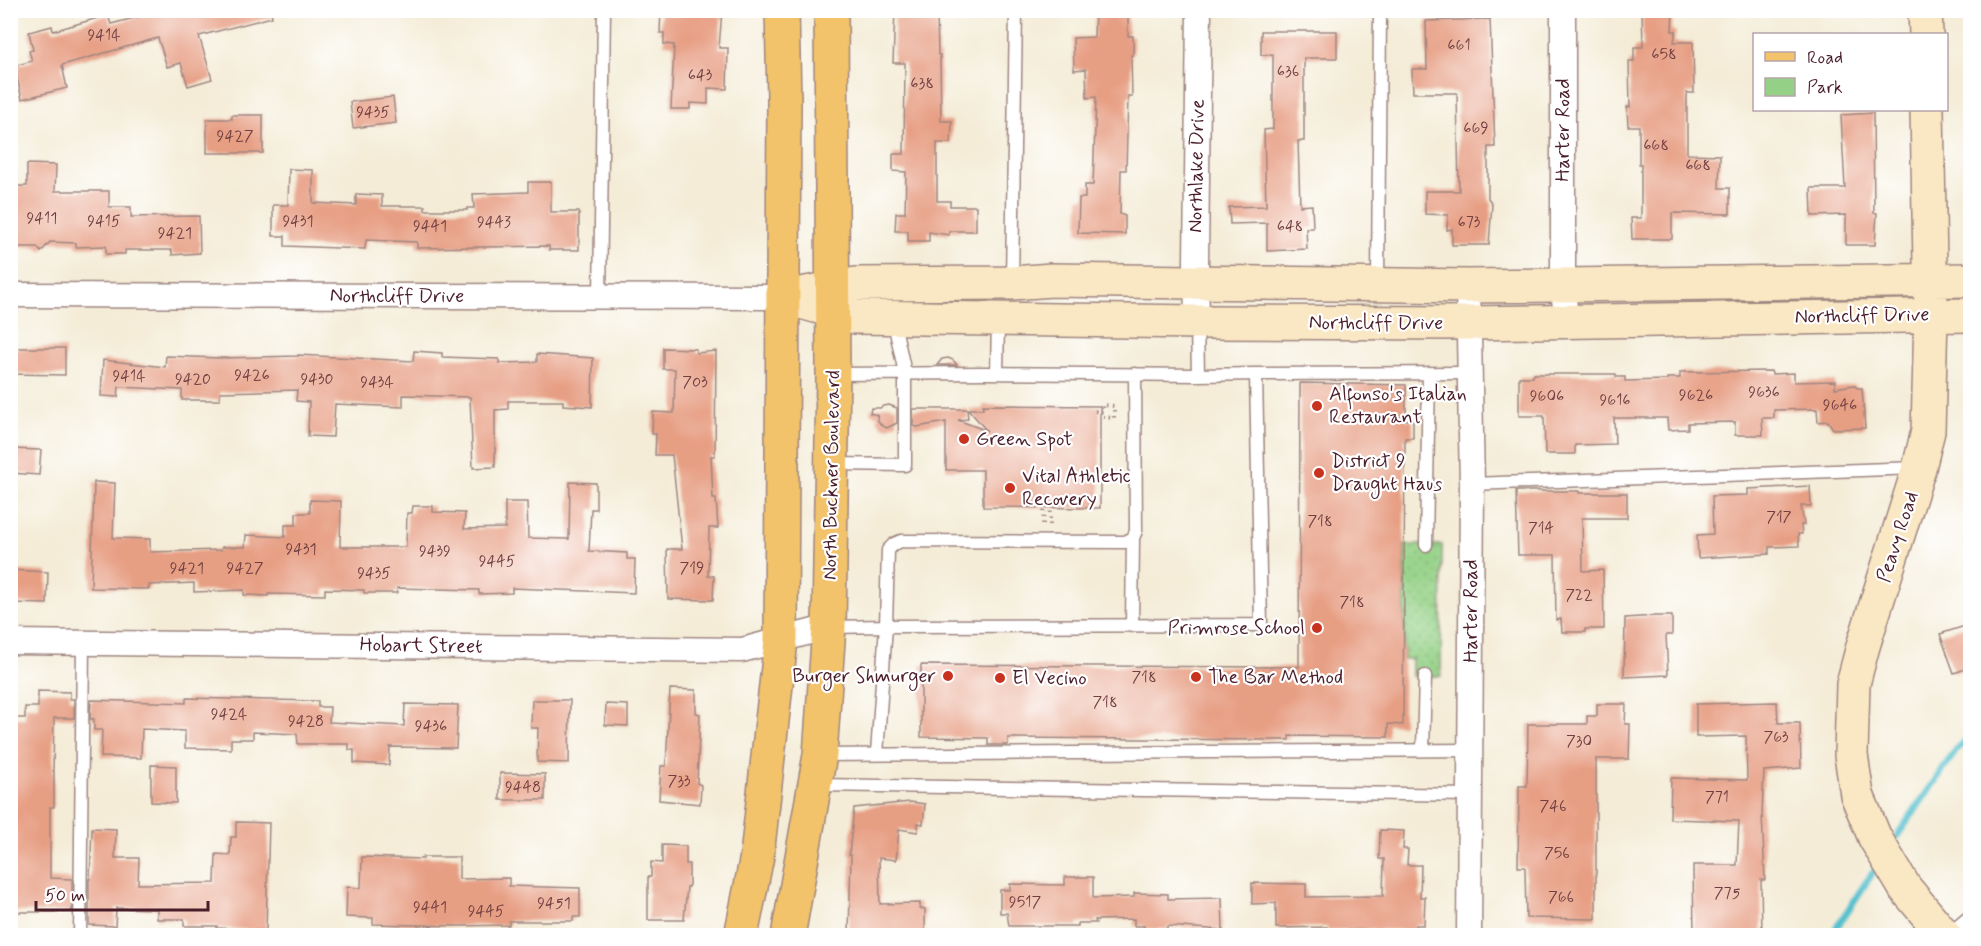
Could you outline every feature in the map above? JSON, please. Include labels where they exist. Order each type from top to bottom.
[{"type":"main road","points":[[741,936],[758,856],[781,640],[784,100],[782,10]]},
{"type":"main road","name":"North Buckner Boulevard","points":[[788,936],[818,770],[830,627],[833,375],[831,10]]},
{"type":"street","name":"Northlake Drive","points":[[1197,322],[1198,10]]},
{"type":"street","name":"Harter Road","points":[[1563,10],[1563,284],[1566,322]]},
{"type":"street","points":[[1925,10],[1926,33]]},
{"type":"street","name":"Peavy Road","points":[[1927,111],[1931,315],[1928,430],[1919,468],[1863,646],[1854,684],[1851,755],[1857,795],[1875,838],[1905,888],[1945,936]]},
{"type":"street","name":"Northcliff Drive","points":[[833,300],[856,284],[1052,280],[1378,286],[1971,280]]},
{"type":"street","name":"Harter Road","points":[[1468,286],[1472,484],[1469,936]]},
{"type":"street","name":"Northcliff Drive","points":[[10,295],[783,297],[833,300],[855,317],[1197,322],[1469,323],[1971,315]]},
{"type":"street","name":"Hobart Street","points":[[10,642],[742,650],[830,627]]},
{"type":"street","points":[[1956,936],[1971,924]]},
{"type":"lane","points":[[600,297],[604,10]]},
{"type":"lane","points":[[1012,282],[1016,10]]},
{"type":"lane","points":[[1378,286],[1380,10]]},
{"type":"lane","points":[[832,464],[905,465],[905,373],[893,317]]},
{"type":"lane","points":[[997,373],[998,318]]},
{"type":"lane","points":[[1197,322],[1198,375]]},
{"type":"lane","points":[[1426,545],[1429,373]]},
{"type":"lane","points":[[833,375],[1469,373]]},
{"type":"lane","points":[[1132,626],[1133,538],[1136,531],[1135,374]]},
{"type":"lane","points":[[830,627],[1261,625],[1256,374]]},
{"type":"lane","points":[[1472,484],[1919,468]]},
{"type":"lane","points":[[877,754],[886,626],[888,550],[894,544],[902,541],[1125,542],[1133,538]]},
{"type":"lane","points":[[80,936],[83,643]]},
{"type":"lane","points":[[1423,750],[1425,676]]},
{"type":"lane","points":[[818,770],[877,754],[1471,750]]},
{"type":"lane","points":[[818,770],[1469,795]]},
{"type":"path","points":[[1095,411],[1103,411],[1103,405],[1114,406],[1114,417],[1103,417]]},
{"type":"path","points":[[1044,510],[1043,526],[1050,526],[1050,503]]},
{"type":"green space","points":[[1405,545],[1442,545],[1441,676],[1412,676],[1412,659],[1404,659]]},
{"type":"building","points":[[164,10],[271,10],[272,17],[199,36],[212,79],[188,86],[181,63],[167,67],[158,38],[62,65],[67,88],[22,99],[14,66],[32,61],[29,51],[33,50],[29,32],[52,26],[53,31],[108,15],[111,24]]},
{"type":"building","points":[[661,10],[722,10],[719,48],[728,48],[727,89],[708,88],[708,104],[690,103],[690,109],[671,109],[674,45],[664,44],[664,33],[660,33]]},
{"type":"building","points":[[895,10],[937,10],[941,121],[952,121],[951,143],[937,143],[937,201],[950,201],[950,206],[976,206],[976,231],[949,231],[949,235],[929,232],[929,241],[908,241],[908,231],[895,231],[896,213],[905,213],[906,172],[893,171],[893,154],[904,154],[905,63],[893,63]]},
{"type":"building","points":[[1095,10],[1128,10],[1128,36],[1133,36],[1132,96],[1128,96],[1126,170],[1121,170],[1120,214],[1125,216],[1125,234],[1078,233],[1079,198],[1085,198],[1085,185],[1093,185],[1096,97],[1087,98],[1086,69],[1074,70],[1073,38],[1094,37]]},
{"type":"building","points":[[1642,10],[1673,10],[1672,31],[1676,31],[1674,42],[1693,42],[1694,93],[1687,93],[1687,154],[1720,155],[1719,188],[1730,188],[1730,214],[1672,213],[1672,239],[1632,239],[1631,218],[1641,218],[1641,164],[1639,164],[1639,126],[1628,126],[1629,61],[1634,61],[1634,47],[1643,47]]},
{"type":"building","points":[[1490,19],[1495,147],[1488,147],[1488,198],[1492,204],[1489,245],[1452,245],[1452,229],[1447,230],[1448,215],[1425,214],[1425,191],[1459,191],[1457,93],[1413,93],[1412,69],[1427,69],[1426,21]]},
{"type":"building","points":[[1261,31],[1337,31],[1337,58],[1304,58],[1304,141],[1298,141],[1300,206],[1312,205],[1313,228],[1306,228],[1307,249],[1267,251],[1267,223],[1230,224],[1229,207],[1266,206],[1264,130],[1273,129],[1273,54],[1261,55]]},
{"type":"building","points":[[393,97],[396,123],[353,128],[350,102]]},
{"type":"building","points":[[1873,113],[1874,213],[1877,213],[1875,245],[1846,245],[1846,215],[1812,216],[1811,188],[1845,188],[1841,115]]},
{"type":"building","points":[[232,115],[263,115],[263,153],[207,153],[207,119],[232,119]]},
{"type":"building","points":[[27,164],[56,165],[55,191],[109,191],[109,207],[131,207],[131,217],[199,216],[200,253],[172,255],[172,250],[125,250],[125,254],[106,254],[106,246],[76,247],[76,243],[50,242],[41,252],[37,247],[14,247],[15,186],[27,186]]},
{"type":"building","points":[[289,169],[313,170],[313,203],[356,205],[356,194],[382,195],[382,206],[425,206],[425,210],[467,210],[467,208],[474,208],[473,194],[528,192],[528,182],[551,182],[551,212],[579,212],[579,250],[549,250],[549,246],[417,248],[417,242],[366,240],[365,249],[285,246],[285,236],[273,236],[273,205],[288,205]]},
{"type":"building","points":[[10,348],[65,348],[65,375],[10,374]]},
{"type":"building","points":[[663,348],[696,349],[696,353],[716,351],[715,456],[711,456],[713,499],[716,499],[718,528],[709,528],[708,576],[714,576],[713,600],[668,599],[667,549],[682,549],[672,455],[655,455],[656,434],[652,434],[653,412],[674,413],[675,369],[663,369]]},
{"type":"building","points":[[414,351],[442,353],[442,357],[499,359],[499,363],[537,362],[537,354],[593,358],[592,407],[563,405],[563,401],[508,401],[508,409],[495,410],[495,467],[473,468],[470,397],[403,395],[403,407],[335,404],[333,437],[308,436],[309,402],[296,401],[297,390],[220,392],[220,400],[182,400],[182,390],[119,387],[118,397],[101,396],[103,360],[165,367],[166,356],[220,358],[298,355],[413,361]]},
{"type":"building","points":[[948,358],[957,365],[937,365],[942,359]]},
{"type":"building","points":[[1771,371],[1772,374],[1794,373],[1794,382],[1835,381],[1835,388],[1854,385],[1862,388],[1865,428],[1833,429],[1828,421],[1818,422],[1817,409],[1774,410],[1774,418],[1762,418],[1763,435],[1735,435],[1735,422],[1688,423],[1688,429],[1668,430],[1667,418],[1614,418],[1615,444],[1575,445],[1575,454],[1545,454],[1544,416],[1519,416],[1519,377],[1533,377],[1534,374],[1616,374],[1616,377],[1625,377],[1625,381],[1680,378],[1680,372]]},
{"type":"building","points":[[1300,383],[1406,385],[1406,420],[1413,420],[1413,438],[1405,438],[1403,725],[1388,724],[1388,737],[1289,736],[1289,740],[1008,738],[1008,745],[988,745],[988,738],[921,737],[921,665],[1299,667]]},
{"type":"building","points":[[889,405],[897,408],[897,423],[887,428],[878,421],[877,415],[870,413],[871,408]]},
{"type":"building","points":[[983,405],[1100,406],[1100,508],[983,507],[983,470],[946,470],[946,422],[913,426],[913,409],[967,409],[968,419],[958,420],[987,431],[968,409],[983,409]]},
{"type":"building","points":[[10,449],[41,450],[39,475],[10,473]]},
{"type":"building","points":[[94,482],[115,483],[113,538],[150,539],[150,552],[245,547],[246,535],[285,537],[285,525],[296,525],[296,513],[310,513],[310,500],[341,501],[340,547],[406,547],[407,513],[412,513],[413,506],[433,506],[433,512],[465,513],[464,529],[505,528],[505,502],[527,502],[528,538],[569,539],[570,482],[596,483],[596,509],[591,509],[589,551],[627,553],[627,559],[635,559],[634,593],[512,588],[512,593],[479,594],[479,590],[397,588],[397,593],[364,593],[364,590],[325,589],[325,595],[268,594],[268,596],[244,595],[244,590],[194,592],[194,583],[149,585],[149,589],[91,588]]},
{"type":"building","points":[[1810,486],[1811,506],[1801,506],[1804,525],[1801,525],[1802,534],[1798,534],[1799,546],[1769,547],[1769,554],[1698,558],[1697,535],[1713,534],[1712,496],[1748,495],[1748,489]]},
{"type":"building","points":[[1516,491],[1627,493],[1627,518],[1582,518],[1583,571],[1603,570],[1604,629],[1562,632],[1561,619],[1556,620],[1555,555],[1518,555]]},
{"type":"building","points":[[10,570],[48,572],[47,604],[10,603]]},
{"type":"building","points":[[1672,616],[1672,635],[1666,635],[1668,675],[1624,677],[1625,618]]},
{"type":"building","points":[[1971,624],[1971,667],[1954,673],[1940,634]]},
{"type":"building","points":[[670,689],[696,690],[696,713],[700,714],[697,783],[701,785],[700,804],[659,800],[661,766],[666,766]]},
{"type":"building","points":[[38,691],[70,692],[70,699],[74,699],[74,718],[54,718],[54,807],[50,807],[50,878],[72,879],[72,912],[10,912],[10,718],[25,718],[25,707],[38,707]]},
{"type":"building","points":[[186,698],[318,701],[318,707],[330,707],[329,722],[404,726],[405,704],[458,705],[456,748],[390,747],[389,765],[354,763],[354,750],[349,750],[349,744],[298,744],[297,734],[253,732],[253,739],[231,739],[231,749],[185,748],[185,731],[142,729],[141,758],[101,757],[102,730],[94,730],[94,719],[90,719],[91,700],[186,703]]},
{"type":"building","points":[[532,700],[570,700],[569,763],[537,762],[538,728],[531,728]]},
{"type":"building","points":[[1777,702],[1778,723],[1800,723],[1801,768],[1764,771],[1762,814],[1765,880],[1761,880],[1762,936],[1694,936],[1693,865],[1737,865],[1739,821],[1670,819],[1671,778],[1747,780],[1746,736],[1696,737],[1696,704]]},
{"type":"building","points":[[606,704],[628,705],[628,726],[605,725]]},
{"type":"building","points":[[1597,704],[1626,704],[1625,724],[1630,724],[1629,759],[1596,759],[1596,919],[1526,918],[1525,867],[1518,867],[1519,786],[1527,786],[1528,724],[1587,724],[1587,716],[1597,716]]},
{"type":"building","points":[[151,765],[176,766],[176,803],[151,802]]},
{"type":"building","points":[[500,773],[545,774],[545,800],[500,800]]},
{"type":"building","points":[[910,802],[925,804],[923,824],[918,823],[918,832],[899,829],[896,860],[879,858],[880,904],[920,903],[920,909],[925,909],[925,933],[849,934],[851,855],[849,855],[854,808]]},
{"type":"building","points":[[236,822],[269,823],[266,931],[217,928],[217,926],[184,926],[184,919],[157,919],[157,909],[116,908],[115,926],[89,925],[92,828],[116,829],[115,858],[139,858],[138,884],[215,883],[216,854],[230,855],[231,837],[236,837]]},
{"type":"building","points":[[1380,830],[1404,831],[1403,849],[1408,849],[1407,865],[1421,865],[1420,897],[1425,897],[1424,925],[1416,925],[1416,930],[1276,928],[1276,903],[1252,904],[1252,883],[1306,884],[1306,897],[1383,896],[1384,859],[1379,859]]},
{"type":"building","points":[[662,845],[686,846],[689,887],[687,887],[684,920],[648,920],[648,877],[651,877],[651,862],[662,863]]},
{"type":"building","points":[[362,857],[423,859],[423,857],[459,857],[459,879],[509,878],[509,886],[580,888],[580,917],[573,917],[573,921],[509,921],[509,925],[458,926],[373,924],[373,918],[346,917],[347,887],[361,888]]},
{"type":"building","points":[[1065,877],[1093,877],[1093,898],[1134,897],[1134,893],[1168,894],[1168,899],[1222,898],[1223,930],[1167,926],[1167,929],[1144,929],[1144,926],[1134,926],[1134,919],[1095,920],[1096,923],[1078,923],[1078,926],[1009,926],[1007,913],[1000,913],[1000,890],[1010,890],[1010,884],[1065,885]]},
{"type":"waterway","points":[[1897,836],[1957,749],[1970,737]]},
{"type":"waterway","points":[[1831,936],[1873,872]]},
{"type":"place","name":"Alfonso's Italian Restaurant","points":[[1317,406]]},
{"type":"place","name":"Green Spot","points":[[964,439]]},
{"type":"place","name":"District 9 Draught Haus","points":[[1319,473]]},
{"type":"place","name":"Vital Athletic Recovery","points":[[1010,488]]},
{"type":"place","name":"Primrose School","points":[[1317,628]]},
{"type":"place","name":"Burger Shmurger","points":[[948,676]]},
{"type":"place","name":"The Bar Method","points":[[1196,677]]},
{"type":"place","name":"El Vecino","points":[[1000,678]]}]
